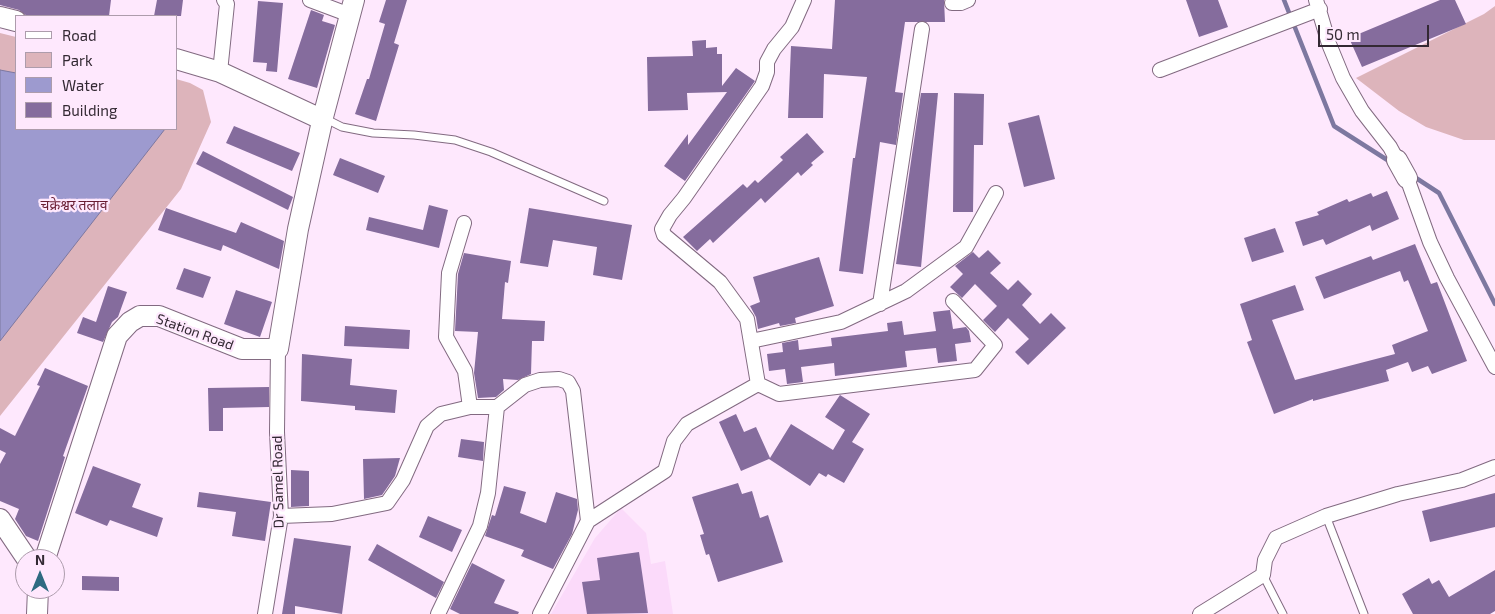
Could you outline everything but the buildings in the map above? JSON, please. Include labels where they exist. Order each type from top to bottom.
[{"type":"main road","points":[[278,348],[298,229],[323,118],[352,7]]},
{"type":"main road","points":[[0,18],[15,21]]},
{"type":"main road","points":[[178,60],[220,72],[323,118]]},
{"type":"main road","points":[[1397,160],[1407,178]]},
{"type":"main road","name":"Station Road","points":[[48,549],[117,336],[130,322],[140,316],[159,316],[242,348],[278,348]]},
{"type":"main road","points":[[0,519],[20,549]]},
{"type":"main road","points":[[37,614],[38,599]]},
{"type":"street","points":[[310,0],[352,7]]},
{"type":"street","points":[[758,384],[747,319],[720,282],[664,235],[662,229],[762,86],[767,72],[767,62],[774,49],[792,27],[804,0]]},
{"type":"street","points":[[952,3],[961,3],[968,0]]},
{"type":"street","points":[[220,72],[227,1]]},
{"type":"street","points":[[1160,70],[1299,18],[1318,5],[1329,44],[1343,78],[1362,111],[1390,147],[1397,160]]},
{"type":"street","points":[[880,304],[922,29]]},
{"type":"street","points":[[1407,178],[1430,242],[1447,278],[1495,367]]},
{"type":"street","points":[[751,341],[841,322],[906,290],[966,247],[996,193]]},
{"type":"street","points":[[464,223],[449,273],[446,338],[465,371],[470,407]]},
{"type":"street","points":[[758,384],[779,394],[974,370],[995,345],[953,301]]},
{"type":"street","name":"Dr Samel Road","points":[[266,614],[281,516],[277,432],[278,348]]},
{"type":"street","points":[[281,516],[332,514],[387,503],[403,480],[427,426],[441,414],[470,407],[497,407],[526,385],[540,380],[559,378],[568,382],[573,391],[588,521]]},
{"type":"street","points":[[540,614],[588,521],[665,472],[674,440],[687,424],[758,384]]},
{"type":"street","points":[[438,614],[480,526],[488,493],[497,407]]},
{"type":"street","points":[[1200,614],[1263,574],[1265,560],[1276,538],[1326,516],[1398,494],[1462,480],[1495,466]]},
{"type":"lane","points":[[323,118],[342,126],[373,133],[455,140],[491,152],[604,200]]},
{"type":"lane","points":[[1326,516],[1364,614]]},
{"type":"lane","points":[[1263,574],[1283,614]]},
{"type":"shaded area","points":[[621,508],[646,533],[651,564],[665,561],[673,614],[551,614],[595,538]]},
{"type":"green space","points":[[1495,6],[1495,140],[1464,140],[1426,127],[1399,111],[1356,78],[1484,14]]},
{"type":"green space","name":"चक्रेश्वर तलाव","points":[[0,33],[15,37],[15,130],[178,130],[178,80],[203,90],[211,122],[181,189],[0,416]]},
{"type":"water","points":[[0,70],[15,73],[15,130],[164,130],[0,341]]},
{"type":"waterway","points":[[1284,0],[1334,126],[1392,163]]},
{"type":"waterway","points":[[1413,176],[1439,193],[1495,304]]}]
